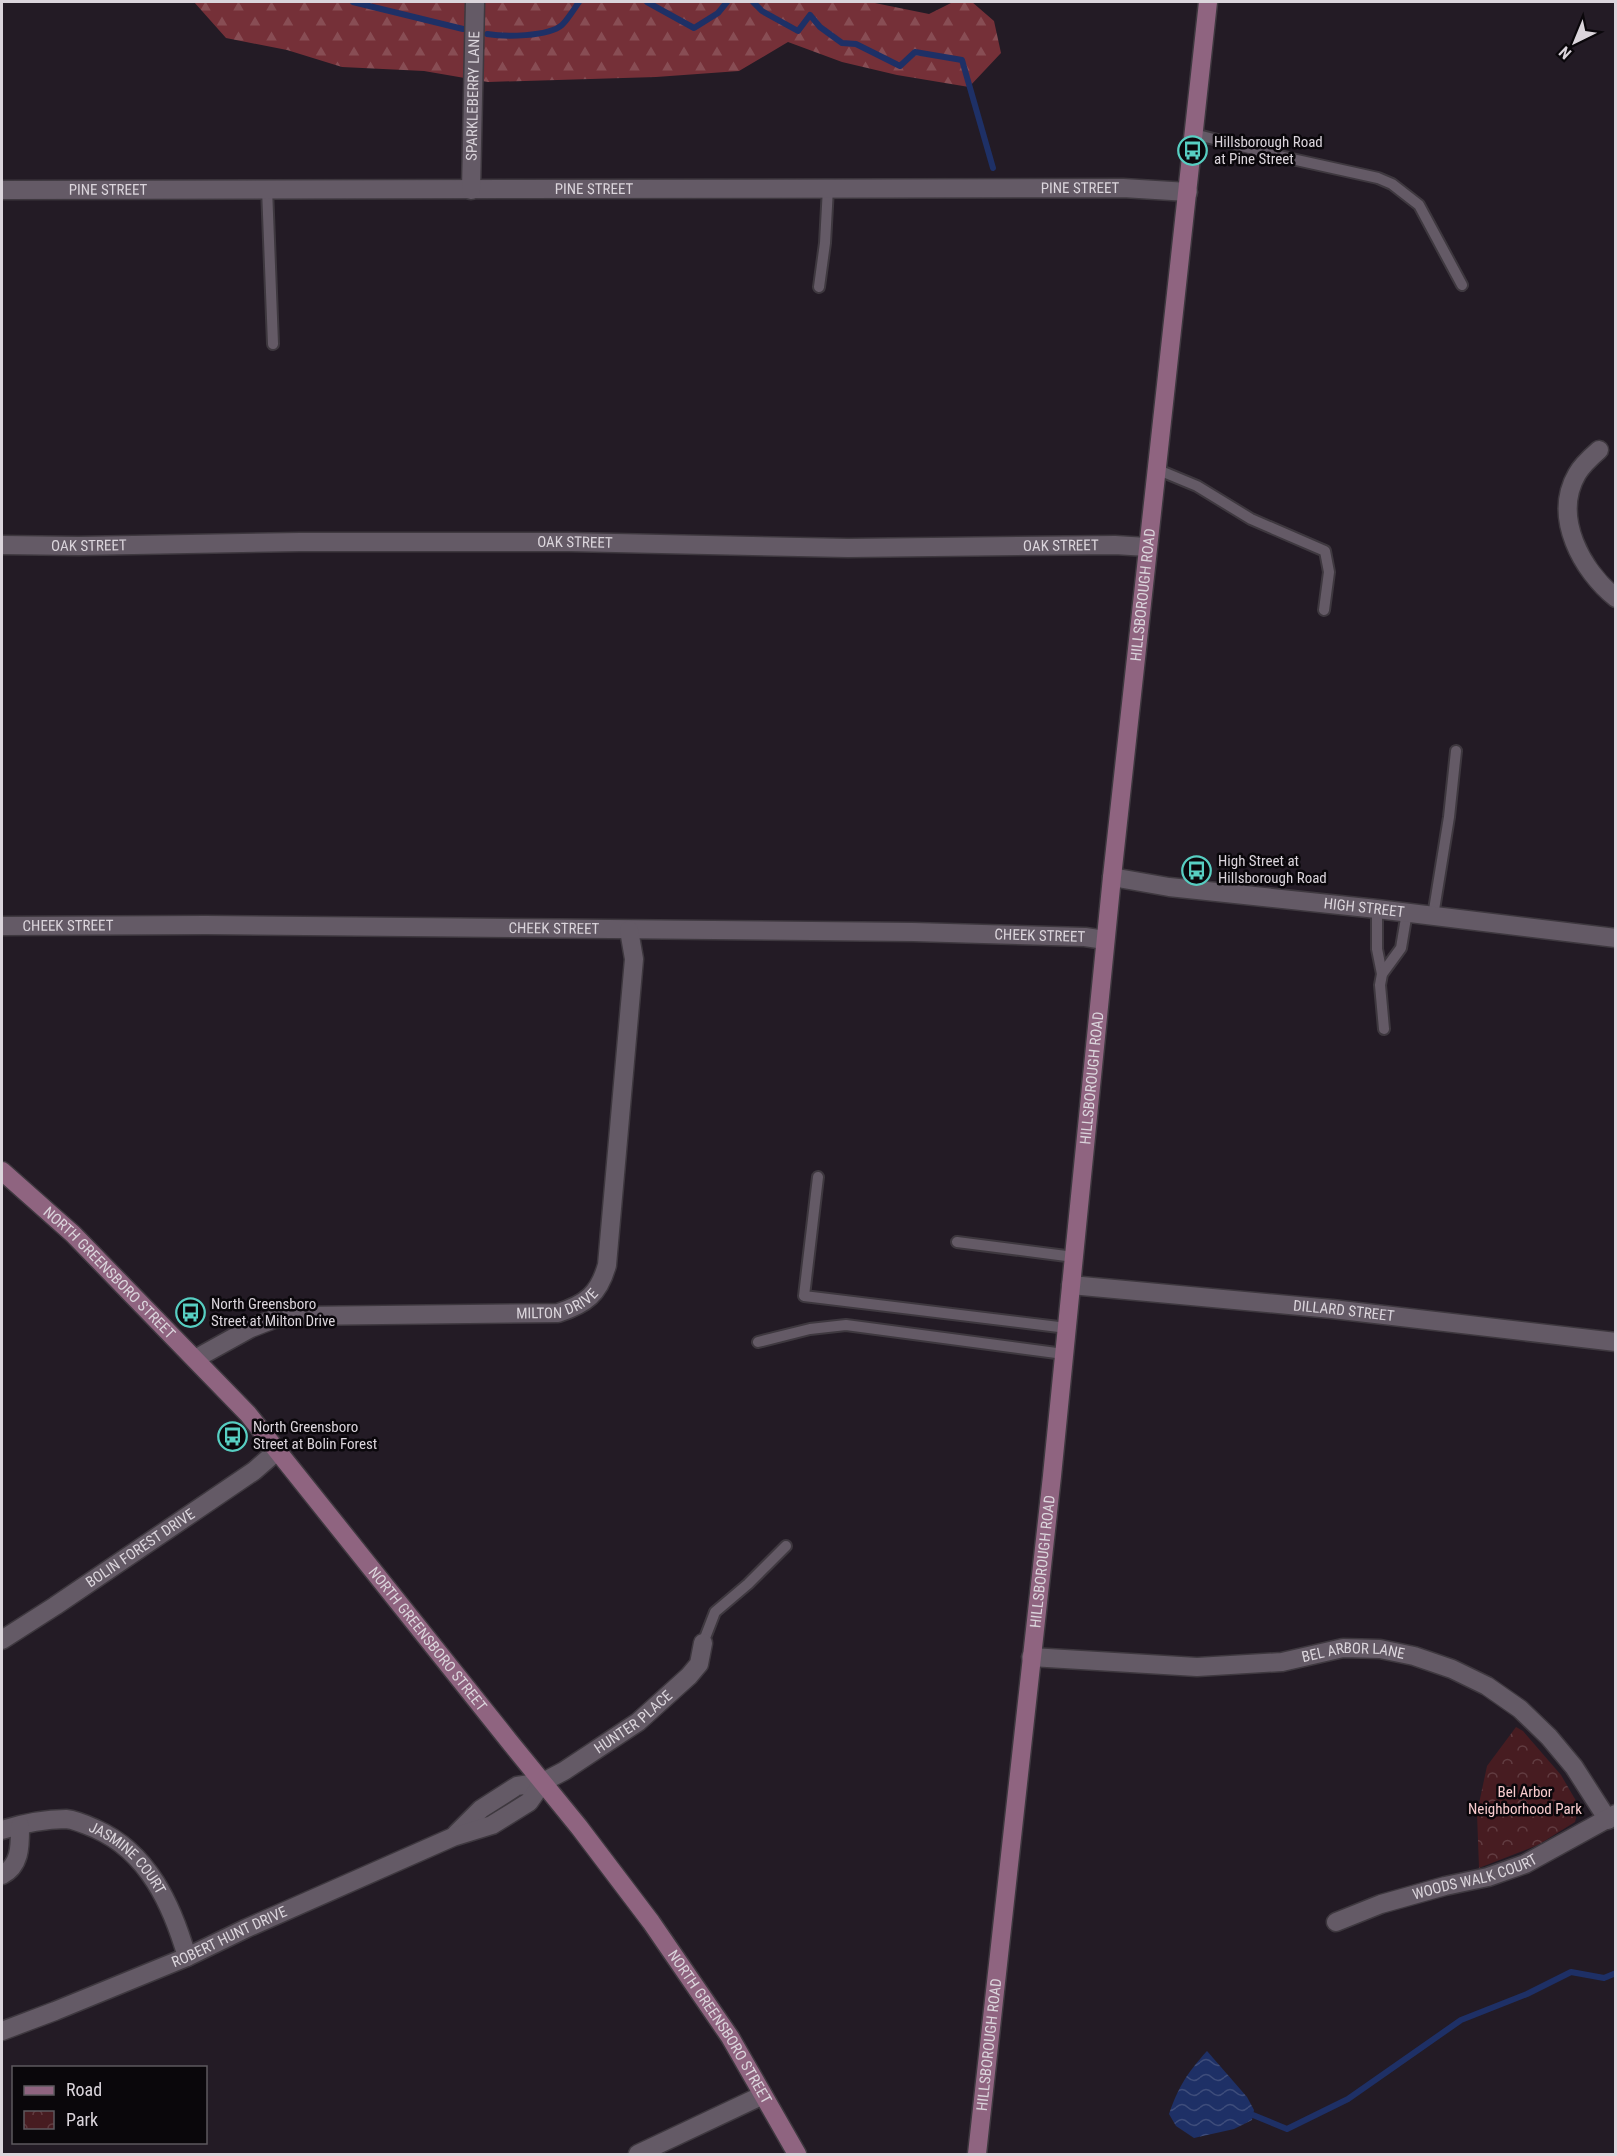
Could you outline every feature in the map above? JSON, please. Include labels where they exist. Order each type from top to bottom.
[{"type":"street","name":"SPARKLEBERRY LANE","points":[[471,190],[475,2]]},
{"type":"street","name":"HILLSBOROUGH ROAD","points":[[977,2154],[1067,1328],[1112,877],[1208,2]]},
{"type":"street","name":"PINE STREET","points":[[2,190],[1112,188],[1188,192]]},
{"type":"street","points":[[1599,450],[1577,474],[1571,488],[1568,512],[1571,533],[1578,551],[1590,572],[1605,590],[1616,598]]},
{"type":"street","name":"OAK STREET","points":[[2,545],[569,542],[848,548],[1115,545],[1148,547]]},
{"type":"street","name":"HIGH STREET","points":[[1112,877],[1169,887],[1407,912],[1616,938]]},
{"type":"street","name":"CHEEK STREET","points":[[2,926],[206,925],[913,932],[1084,937],[1106,940]]},
{"type":"street","name":"MILTON DRIVE","points":[[195,1359],[251,1328],[274,1319],[299,1316],[558,1313],[578,1307],[591,1297],[602,1280],[607,1265],[634,959],[629,930]]},
{"type":"street","name":"NORTH GREENSBORO STREET","points":[[2,1171],[73,1234],[248,1414],[579,1827],[651,1922],[730,2037],[797,2154]]},
{"type":"street","name":"DILLARD STREET","points":[[1071,1285],[1332,1309],[1616,1342]]},
{"type":"street","name":"BOLIN FOREST DRIVE","points":[[2,1640],[254,1471],[277,1451]]},
{"type":"street","name":"HUNTER PLACE","points":[[543,1782],[580,1761],[638,1722],[689,1676],[699,1664],[703,1643]]},
{"type":"street","name":"BEL ARBOR LANE","points":[[1031,1656],[1197,1667],[1282,1662],[1343,1648],[1380,1649],[1414,1656],[1452,1669],[1487,1686],[1520,1709],[1549,1737],[1612,1817]]},
{"type":"street","name":"ROBERT HUNT DRIVE","points":[[2,2031],[187,1957],[453,1837],[481,1809],[517,1786],[543,1782]]},
{"type":"street","name":"WOODS WALK COURT","points":[[1336,1922],[1381,1904],[1444,1886],[1488,1877],[1525,1864],[1612,1817]]},
{"type":"street","name":"JASMINE COURT","points":[[2,1830],[68,1819],[88,1825],[120,1842],[148,1869],[171,1913],[187,1957]]},
{"type":"street","points":[[2,1875],[20,1853],[20,1826]]},
{"type":"street","points":[[638,2154],[763,2096]]},
{"type":"lane","points":[[1194,134],[1378,178],[1392,184],[1419,205],[1462,285]]},
{"type":"lane","points":[[267,188],[273,344]]},
{"type":"lane","points":[[819,287],[828,188]]},
{"type":"lane","points":[[1156,469],[1197,486],[1251,519],[1325,551],[1329,572],[1324,610]]},
{"type":"lane","points":[[1433,916],[1449,817],[1456,752]]},
{"type":"lane","points":[[1377,909],[1377,949],[1382,974],[1380,985],[1384,1029]]},
{"type":"lane","points":[[1382,974],[1401,948],[1407,912]]},
{"type":"lane","points":[[818,1177],[804,1296],[1067,1328]]},
{"type":"lane","points":[[957,1242],[1074,1257]]},
{"type":"lane","points":[[758,1342],[810,1329],[846,1325],[1064,1354]]},
{"type":"lane","points":[[703,1643],[715,1612],[748,1584],[786,1546]]},
{"type":"green space","points":[[194,2],[870,2],[929,14],[953,2],[972,2],[994,21],[1001,53],[969,87],[897,75],[842,62],[788,42],[739,71],[656,77],[488,82],[424,71],[342,67],[287,50],[226,38]]},
{"type":"green space","name":"Bel Arbor Neighborhood Park","points":[[1516,1727],[1523,1731],[1561,1775],[1579,1806],[1575,1822],[1538,1845],[1479,1868],[1477,1813],[1487,1766]]},
{"type":"water","points":[[1207,2051],[1247,2097],[1254,2110],[1252,2120],[1234,2129],[1194,2138],[1176,2126],[1169,2114],[1184,2080]]},
{"type":"waterway","points":[[353,2],[463,29]]},
{"type":"waterway","points":[[487,34],[504,36],[547,32],[562,25],[579,2]]},
{"type":"waterway","points":[[647,2],[694,28],[718,13],[727,2]]},
{"type":"waterway","points":[[753,2],[762,11],[798,31],[810,15],[820,27],[842,43],[856,44],[900,66],[915,52],[962,60],[993,168]]},
{"type":"waterway","points":[[1253,2115],[1287,2129],[1348,2099],[1461,2020],[1527,1994],[1571,1972],[1604,1978],[1616,1973]]},
{"type":"place","name":"Hillsborough Road at Pine Street","points":[[1193,151]]},
{"type":"place","name":"High Street at Hillsborough Road","points":[[1197,870]]},
{"type":"place","name":"North Greensboro Street at Milton Drive","points":[[190,1313]]},
{"type":"place","name":"North Greensboro Street at Bolin Forest","points":[[232,1436]]}]
